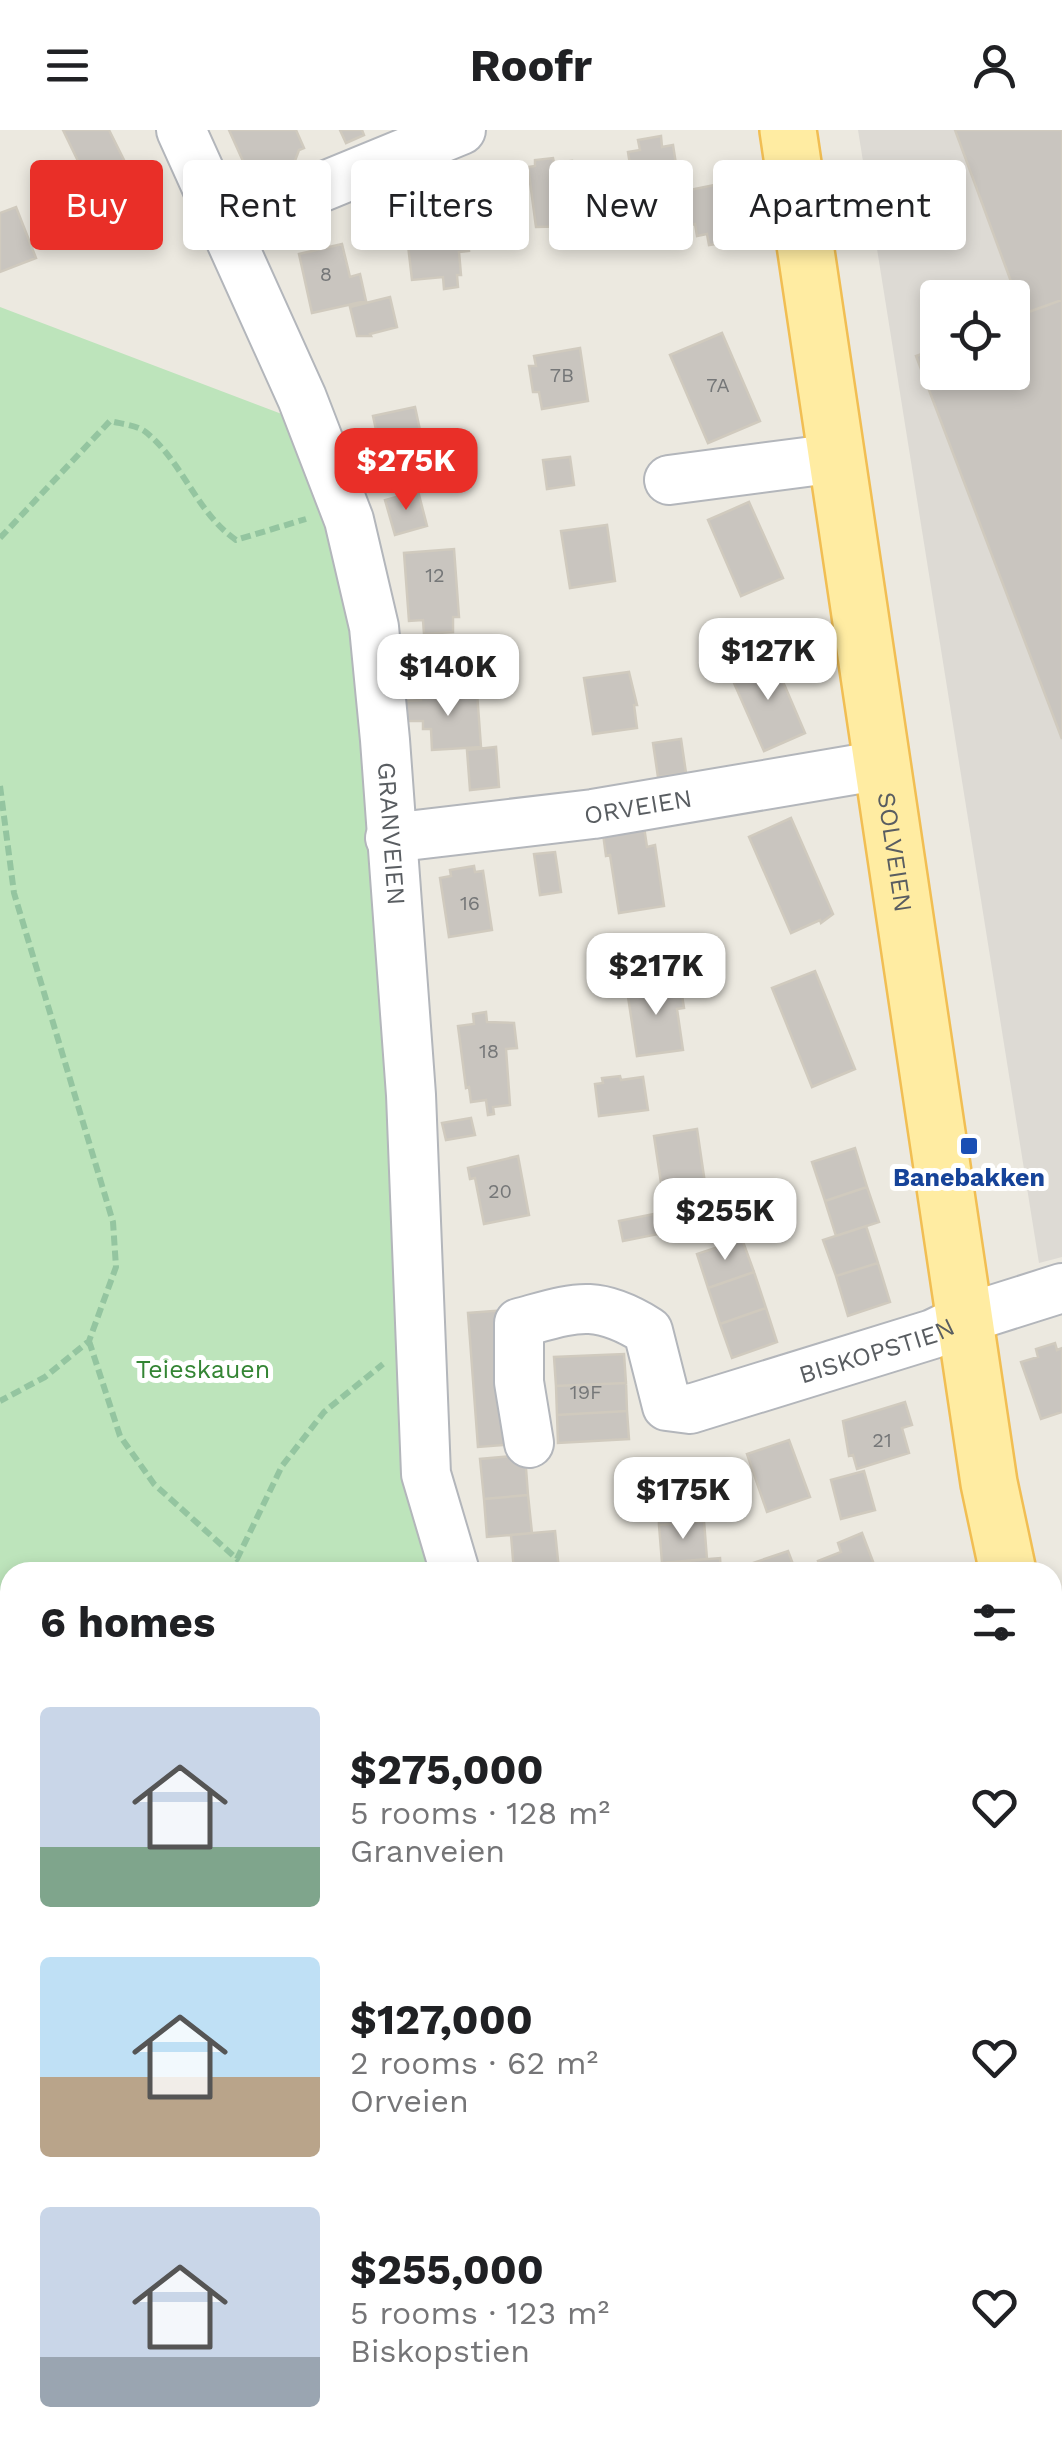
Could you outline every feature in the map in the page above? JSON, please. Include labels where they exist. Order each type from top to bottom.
[{"type":"main road","name":"SOLVEIEN","points":[[788,130],[989,1484],[1006,1562]]},
{"type":"street","name":"GRANVEIEN","points":[[181,130],[195,160]]},
{"type":"street","points":[[331,183],[461,130]]},
{"type":"street","name":"GRANVEIEN","points":[[237,250],[350,520],[374,627],[386,740],[415,1172],[426,1474],[452,1562]]},
{"type":"street","points":[[668,480],[837,458]]},
{"type":"street","name":"ORVEIEN","points":[[390,838],[593,814],[882,766]]},
{"type":"street","name":"BISKOPSTIEN","points":[[529,1443],[519,1382],[518,1323],[579,1307],[621,1314],[648,1331],[668,1406],[690,1409],[933,1334],[964,1319],[1062,1288]]},
{"type":"path","points":[[0,538],[110,421],[145,430],[215,526],[236,540],[305,519],[350,520]]},
{"type":"path","points":[[0,786],[14,893],[113,1222],[116,1268],[89,1341],[45,1376],[0,1401]]},
{"type":"path","points":[[89,1341],[120,1436],[154,1484],[237,1559],[282,1466],[324,1412],[386,1362],[421,1359]]},
{"type":"shaded area","points":[[858,130],[1062,130],[1062,1257],[1039,1263],[877,250],[966,250],[966,160],[863,160]]},
{"type":"green space","name":"Teieskauen","points":[[0,307],[295,419],[351,602],[418,1535],[430,1562],[0,1562]]},
{"type":"building","points":[[63,130],[109,130],[124,160],[78,160]]},
{"type":"building","points":[[229,130],[296,130],[304,148],[295,160],[242,160]]},
{"type":"building","points":[[340,130],[362,130],[364,135],[346,143]]},
{"type":"building","points":[[955,130],[1062,130],[1062,300],[1030,311],[1030,280],[1010,280]]},
{"type":"building","points":[[661,136],[662,147],[673,145],[675,160],[629,160],[628,152],[640,150],[638,140]]},
{"type":"building","points":[[553,158],[549,160],[549,227],[536,227],[529,174],[535,160]]},
{"type":"building","points":[[713,185],[713,244],[709,245],[707,234],[697,236],[693,189]]},
{"type":"building","points":[[16,207],[36,258],[0,272],[0,213]]},
{"type":"building","points":[[342,244],[350,277],[360,274],[366,301],[312,313],[299,254],[331,250],[331,247]]},
{"type":"building","points":[[409,250],[469,250],[459,252],[458,287],[444,289],[443,277],[412,280]]},
{"type":"building","points":[[390,297],[397,327],[371,336],[357,336],[350,307]]},
{"type":"building","points":[[1062,300],[1062,739],[929,390],[1030,390],[1030,312]]},
{"type":"building","points":[[722,333],[760,421],[708,443],[670,355]]},
{"type":"building","points":[[580,348],[588,401],[542,409],[539,392],[533,392],[529,366],[536,366],[534,356]]},
{"type":"building","points":[[415,407],[428,467],[417,470],[419,478],[391,484],[373,416]]},
{"type":"building","points":[[570,457],[574,485],[547,489],[543,460]]},
{"type":"building","points":[[418,491],[427,526],[395,535],[385,500]]},
{"type":"building","points":[[749,502],[783,578],[741,596],[708,520]]},
{"type":"building","points":[[607,525],[615,581],[570,588],[561,531]]},
{"type":"building","points":[[454,549],[459,617],[453,617],[453,632],[424,634],[423,620],[409,621],[404,553]]},
{"type":"building","points":[[772,656],[805,733],[764,751],[730,674]]},
{"type":"building","points":[[629,672],[637,705],[637,728],[593,734],[584,678]]},
{"type":"building","points":[[477,692],[481,747],[432,750],[431,729],[423,729],[423,721],[406,721],[405,701]]},
{"type":"building","points":[[681,739],[686,773],[658,777],[653,743]]},
{"type":"building","points":[[496,747],[499,787],[470,790],[467,750]]},
{"type":"building","points":[[791,818],[833,914],[821,923],[820,920],[791,933],[749,837]]},
{"type":"building","points":[[643,820],[647,847],[655,845],[664,906],[619,913],[602,826]]},
{"type":"building","points":[[555,852],[561,892],[540,895],[534,854]]},
{"type":"building","points":[[474,866],[475,872],[483,871],[492,930],[449,937],[440,878],[451,876],[450,870]]},
{"type":"building","points":[[702,954],[705,979],[675,983],[672,958]]},
{"type":"building","points":[[815,971],[855,1069],[812,1087],[772,988]]},
{"type":"building","points":[[680,982],[684,1008],[677,1009],[683,1050],[637,1056],[627,990]]},
{"type":"building","points":[[486,1012],[487,1022],[514,1023],[517,1048],[506,1049],[510,1105],[493,1107],[494,1114],[488,1115],[486,1100],[471,1102],[469,1087],[466,1088],[458,1026],[474,1024],[473,1014]]},
{"type":"building","points":[[620,1076],[621,1080],[643,1077],[648,1110],[599,1116],[595,1084],[603,1083],[602,1078]]},
{"type":"building","points":[[471,1118],[475,1135],[446,1140],[442,1123]]},
{"type":"building","points":[[697,1129],[706,1190],[663,1196],[654,1136]]},
{"type":"building","points":[[855,1148],[867,1187],[825,1201],[812,1162]]},
{"type":"building","points":[[518,1156],[529,1215],[484,1224],[475,1178],[470,1179],[468,1168]]},
{"type":"building","points":[[867,1187],[879,1222],[836,1236],[825,1201]]},
{"type":"building","points":[[654,1214],[658,1234],[623,1241],[619,1221]]},
{"type":"building","points":[[866,1226],[878,1263],[836,1276],[823,1240]]},
{"type":"building","points":[[742,1239],[754,1272],[708,1288],[697,1254]]},
{"type":"building","points":[[878,1263],[890,1302],[848,1316],[836,1276]]},
{"type":"building","points":[[754,1272],[766,1308],[720,1324],[708,1288]]},
{"type":"building","points":[[766,1308],[777,1342],[732,1358],[720,1324]]},
{"type":"building","points":[[506,1310],[517,1444],[478,1447],[468,1313]]},
{"type":"building","points":[[1055,1343],[1057,1350],[1062,1348],[1062,1412],[1041,1419],[1021,1362],[1038,1357],[1036,1349]]},
{"type":"building","points":[[624,1354],[626,1383],[556,1386],[554,1357]]},
{"type":"building","points":[[626,1383],[627,1411],[557,1415],[556,1386]]},
{"type":"building","points":[[905,1402],[912,1425],[902,1428],[909,1453],[857,1469],[853,1455],[849,1456],[843,1421]]},
{"type":"building","points":[[627,1411],[629,1439],[558,1443],[557,1415]]},
{"type":"building","points":[[789,1440],[810,1497],[767,1512],[747,1454]]},
{"type":"building","points":[[525,1455],[528,1495],[484,1499],[480,1459]]},
{"type":"building","points":[[864,1471],[875,1510],[841,1519],[831,1480]]},
{"type":"building","points":[[682,1473],[683,1483],[701,1481],[704,1521],[659,1525],[658,1474]]},
{"type":"building","points":[[528,1495],[532,1533],[487,1537],[484,1499]]},
{"type":"building","points":[[704,1521],[707,1559],[662,1562],[659,1525]]},
{"type":"building","points":[[555,1531],[558,1562],[513,1562],[511,1535]]},
{"type":"building","points":[[862,1533],[873,1562],[818,1562],[841,1552],[838,1543]]},
{"type":"building","points":[[788,1551],[792,1562],[756,1562]]},
{"type":"building","points":[[720,1558],[720,1562],[675,1562]]},
{"type":"place","name":"Banebakken","points":[[969,1146]]}]
